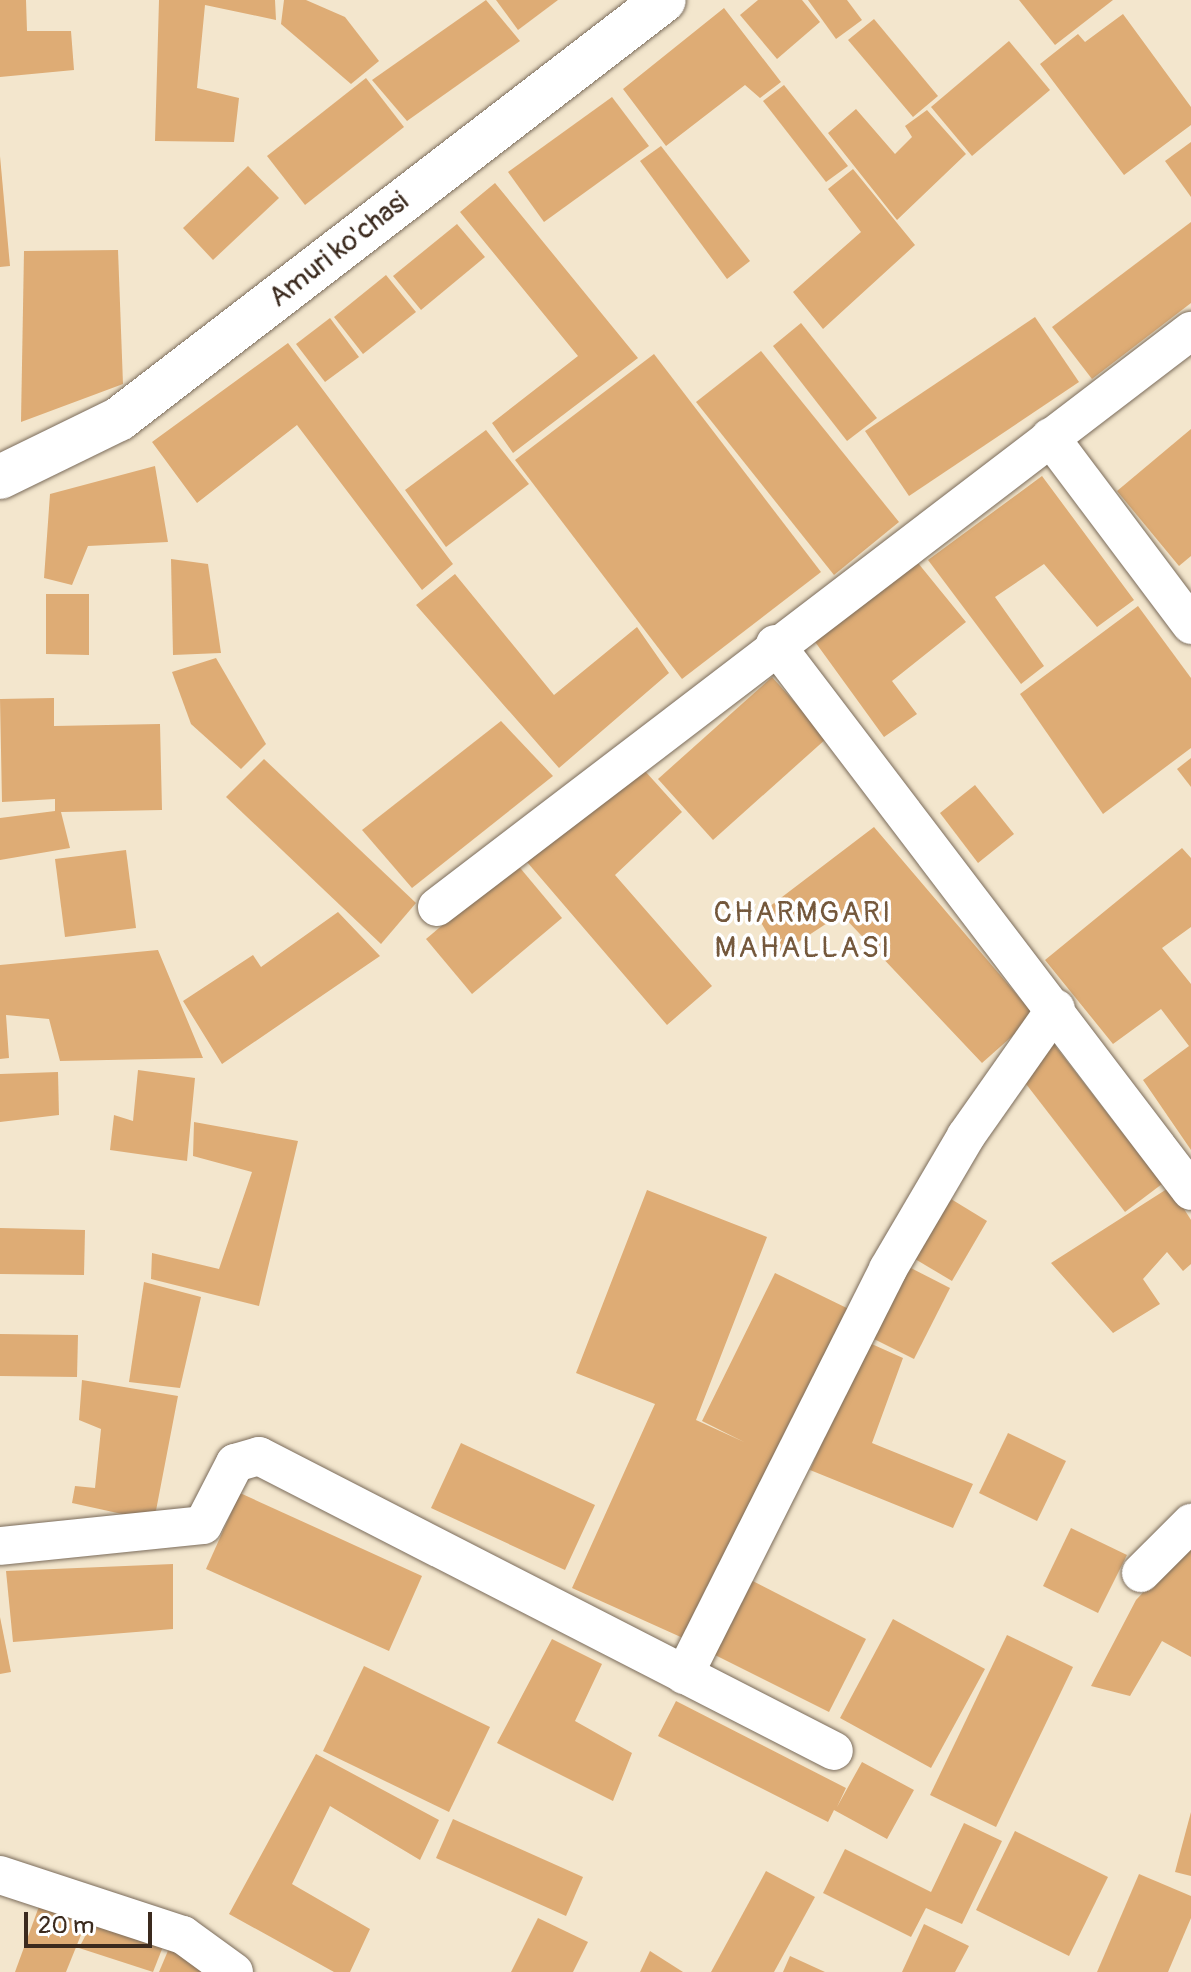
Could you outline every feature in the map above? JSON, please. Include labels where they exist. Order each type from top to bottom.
[{"type":"street","name":"Amuri ko'chasi","points":[[0,477],[119,419],[664,0]]},
{"type":"street","points":[[437,907],[775,644],[1191,331]]},
{"type":"street","points":[[1050,437],[1191,625]]},
{"type":"street","points":[[775,644],[1056,1008],[1191,1191]]},
{"type":"street","points":[[684,1675],[888,1269],[966,1136],[1056,1008]]},
{"type":"street","points":[[0,1546],[203,1525],[235,1463],[259,1456],[834,1751]]},
{"type":"street","points":[[1141,1573],[1191,1523]]},
{"type":"street","points":[[0,1875],[183,1935],[234,1972]]},
{"type":"building","points":[[0,0],[26,0],[27,31],[71,31],[74,70],[0,77]]},
{"type":"building","points":[[159,0],[275,0],[276,20],[205,5],[197,88],[239,98],[234,142],[155,141]]},
{"type":"building","points":[[284,0],[306,0],[345,17],[379,61],[351,84],[281,24]]},
{"type":"building","points":[[486,0],[520,41],[407,121],[372,80]]},
{"type":"building","points":[[496,0],[558,0],[518,30]]},
{"type":"building","points":[[758,0],[802,0],[820,22],[777,59],[740,15]]},
{"type":"building","points":[[808,0],[847,0],[862,20],[836,39]]},
{"type":"building","points":[[1019,0],[1113,0],[1055,45]]},
{"type":"building","points":[[724,8],[781,82],[760,98],[745,85],[666,146],[623,89]]},
{"type":"building","points":[[1123,14],[1191,107],[1191,125],[1124,175],[1040,64],[1078,34],[1085,42]]},
{"type":"building","points":[[874,19],[938,96],[913,117],[848,40]]},
{"type":"building","points":[[1009,41],[1050,90],[972,156],[931,107]]},
{"type":"building","points":[[366,78],[404,127],[305,205],[267,156]]},
{"type":"building","points":[[784,85],[848,166],[826,182],[763,101]]},
{"type":"building","points":[[612,97],[649,146],[544,222],[508,172]]},
{"type":"building","points":[[856,109],[895,154],[912,137],[905,126],[927,110],[966,154],[897,220],[828,133]]},
{"type":"building","points":[[1191,142],[1191,197],[1165,161]]},
{"type":"building","points":[[661,146],[750,261],[727,279],[640,161]]},
{"type":"building","points":[[0,156],[10,266],[0,267]]},
{"type":"building","points":[[248,166],[279,198],[213,260],[183,228]]},
{"type":"building","points":[[853,169],[915,245],[823,329],[793,292],[861,232],[828,189]]},
{"type":"building","points":[[495,183],[638,358],[513,453],[492,423],[578,356],[460,212]]},
{"type":"building","points":[[1191,222],[1191,303],[1092,379],[1052,327]]},
{"type":"building","points":[[457,224],[485,257],[421,310],[393,276]]},
{"type":"building","points":[[118,250],[123,384],[21,422],[24,251]]},
{"type":"building","points":[[386,275],[416,312],[363,354],[334,317]]},
{"type":"building","points":[[1035,317],[1079,382],[909,496],[865,431]]},
{"type":"building","points":[[330,318],[359,357],[325,382],[296,344]]},
{"type":"building","points":[[801,323],[877,418],[847,441],[773,346]]},
{"type":"building","points":[[288,343],[453,564],[422,590],[297,425],[197,503],[152,442]]},
{"type":"building","points":[[761,351],[899,522],[834,575],[696,402]]},
{"type":"building","points":[[654,354],[821,572],[682,679],[515,460]]},
{"type":"building","points":[[1191,429],[1191,556],[1179,566],[1117,491]]},
{"type":"building","points":[[486,430],[529,484],[446,547],[405,490]]},
{"type":"building","points":[[155,466],[168,542],[88,546],[72,585],[44,578],[50,494]]},
{"type":"building","points":[[1042,476],[1134,600],[1097,627],[1044,564],[995,597],[1044,666],[1021,684],[928,560]]},
{"type":"building","points":[[171,559],[208,564],[221,653],[173,655]]},
{"type":"building","points":[[918,563],[966,622],[892,681],[917,714],[884,737],[813,639]]},
{"type":"building","points":[[455,574],[554,695],[637,627],[669,673],[559,768],[416,605]]},
{"type":"building","points":[[46,594],[89,594],[89,655],[46,654]]},
{"type":"building","points":[[1138,606],[1191,678],[1191,748],[1103,814],[1020,694]]},
{"type":"building","points":[[216,658],[266,744],[241,769],[191,724],[172,672]]},
{"type":"building","points":[[772,677],[827,738],[713,840],[658,779]]},
{"type":"building","points":[[54,698],[54,726],[160,724],[162,810],[61,812],[70,848],[0,860],[0,818],[55,811],[55,799],[2,802],[0,699]]},
{"type":"building","points":[[501,721],[553,776],[412,888],[362,830]]},
{"type":"building","points":[[1191,758],[1191,787],[1177,769]]},
{"type":"building","points":[[264,759],[416,903],[381,944],[226,797]]},
{"type":"building","points":[[645,771],[682,812],[615,875],[712,986],[667,1025],[527,862]]},
{"type":"building","points":[[975,785],[1014,834],[978,863],[940,813]]},
{"type":"building","points":[[874,827],[1035,1016],[982,1063],[841,914],[780,954],[757,916]]},
{"type":"building","points":[[1182,848],[1191,858],[1191,927],[1162,948],[1191,984],[1191,1150],[1143,1080],[1189,1046],[1161,1009],[1113,1044],[1045,960]]},
{"type":"building","points":[[126,850],[136,928],[65,937],[55,859]]},
{"type":"building","points":[[516,863],[562,918],[472,994],[426,939]]},
{"type":"building","points":[[338,912],[380,956],[222,1064],[183,1001],[253,955],[261,967]]},
{"type":"building","points":[[158,950],[203,1058],[60,1061],[49,1019],[6,1015],[9,1058],[0,1059],[0,965]]},
{"type":"building","points":[[1053,1043],[1162,1184],[1125,1212],[1016,1071]]},
{"type":"building","points":[[138,1070],[195,1078],[187,1161],[110,1150],[114,1115],[133,1121]]},
{"type":"building","points":[[58,1072],[59,1115],[0,1122],[0,1074]]},
{"type":"building","points":[[194,1122],[298,1141],[259,1306],[151,1279],[152,1253],[219,1269],[252,1172],[193,1156]]},
{"type":"building","points":[[1170,1187],[1191,1220],[1191,1264],[1183,1271],[1167,1252],[1143,1279],[1160,1304],[1113,1333],[1051,1263]]},
{"type":"building","points":[[647,1190],[767,1237],[696,1420],[744,1442],[702,1421],[775,1273],[859,1314],[694,1643],[572,1588],[655,1404],[576,1373]]},
{"type":"building","points":[[951,1199],[987,1221],[952,1281],[915,1259]]},
{"type":"building","points":[[0,1228],[85,1230],[84,1275],[0,1274]]},
{"type":"building","points":[[905,1265],[950,1288],[914,1359],[868,1336]]},
{"type":"building","points":[[144,1282],[201,1297],[180,1388],[129,1382]]},
{"type":"building","points":[[0,1334],[78,1335],[77,1377],[0,1376]]},
{"type":"building","points":[[865,1341],[903,1358],[872,1443],[973,1484],[953,1528],[810,1470]]},
{"type":"building","points":[[82,1380],[178,1396],[154,1521],[72,1503],[75,1486],[95,1488],[101,1429],[79,1420]]},
{"type":"building","points":[[1008,1433],[1066,1461],[1037,1521],[979,1493]]},
{"type":"building","points":[[461,1443],[595,1505],[565,1570],[431,1508]]},
{"type":"building","points":[[240,1493],[422,1576],[389,1651],[206,1569]]},
{"type":"building","points":[[1071,1528],[1127,1555],[1098,1613],[1043,1586]]},
{"type":"building","points":[[1191,1541],[1191,1657],[1162,1641],[1130,1696],[1091,1686],[1136,1600]]},
{"type":"building","points":[[173,1564],[173,1629],[13,1642],[6,1571]]},
{"type":"building","points":[[745,1577],[866,1639],[829,1712],[707,1651]]},
{"type":"building","points":[[0,1617],[11,1672],[0,1674]]},
{"type":"building","points":[[893,1619],[985,1669],[931,1768],[840,1718]]},
{"type":"building","points":[[1007,1635],[1073,1667],[996,1827],[930,1795]]},
{"type":"building","points":[[552,1639],[602,1664],[575,1721],[632,1753],[613,1801],[497,1743]]},
{"type":"building","points":[[364,1666],[490,1727],[449,1812],[323,1751]]},
{"type":"building","points":[[676,1701],[846,1788],[837,1807],[862,1762],[914,1790],[887,1839],[834,1810],[828,1822],[658,1736]]},
{"type":"building","points":[[316,1754],[439,1820],[420,1860],[330,1806],[292,1884],[370,1929],[350,1972],[334,1972],[229,1914]]},
{"type":"building","points":[[1191,1812],[1191,1876],[1175,1872]]},
{"type":"building","points":[[453,1819],[583,1877],[566,1916],[436,1858]]},
{"type":"building","points":[[964,1823],[1002,1841],[962,1924],[926,1908],[911,1937],[823,1893],[845,1849],[931,1892]]},
{"type":"building","points":[[1015,1831],[1108,1877],[1069,1956],[976,1910]]},
{"type":"building","points":[[766,1871],[815,1897],[774,1972],[711,1972]]},
{"type":"building","points":[[1139,1874],[1191,1896],[1191,1918],[1168,1972],[1097,1972]]},
{"type":"building","points":[[41,1901],[87,1920],[66,1972],[15,1972]]},
{"type":"building","points":[[538,1918],[588,1942],[573,1972],[511,1972]]},
{"type":"building","points":[[93,1921],[164,1944],[153,1972],[79,1948]]},
{"type":"building","points":[[924,1924],[969,1946],[955,1972],[902,1972]]},
{"type":"building","points":[[170,1946],[219,1972],[159,1972]]},
{"type":"building","points":[[650,1951],[683,1972],[640,1972]]},
{"type":"building","points":[[790,1956],[825,1972],[783,1972]]},
{"type":"district","name":"CHARMGARI MAHALLASI","points":[[803,930]]}]
